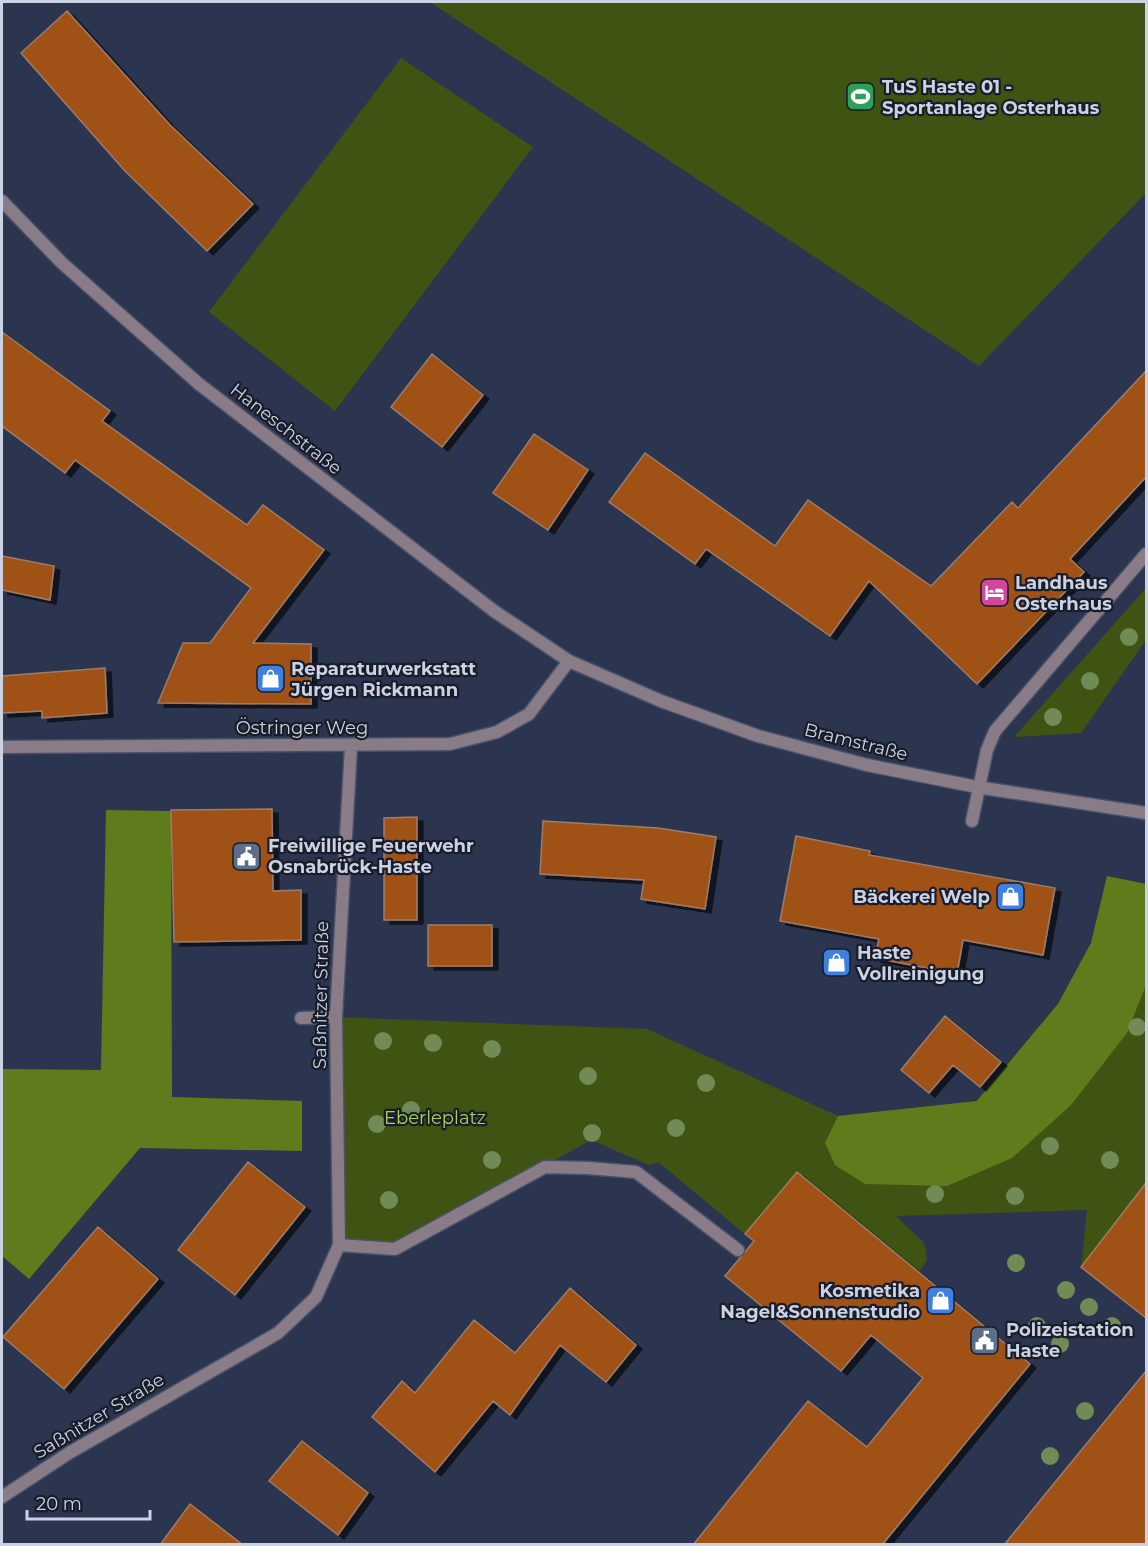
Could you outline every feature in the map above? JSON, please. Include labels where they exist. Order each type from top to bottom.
[{"type":"street","name":"Haneschstraße","points":[[2,201],[62,263],[199,384],[494,611],[569,661]]},
{"type":"street","points":[[972,821],[977,787],[987,750],[996,731],[1146,554]]},
{"type":"street","name":"Östringer Weg","points":[[2,747],[450,744],[497,732],[529,714],[569,661]]},
{"type":"street","name":"Bramstraße","points":[[569,661],[661,701],[758,736],[867,765],[977,787],[1146,813]]},
{"type":"street","name":"Saßnitzer Straße","points":[[2,1497],[69,1453],[278,1333],[316,1297],[339,1245],[336,1017],[351,746]]},
{"type":"street","points":[[301,1018],[336,1017]]},
{"type":"street","points":[[339,1245],[395,1249],[545,1167],[636,1172],[738,1250]]},
{"type":"green space","name":"TuS Haste 01 - Sportanlage Osterhaus","points":[[430,2],[1146,2],[1146,193],[979,366]]},
{"type":"green space","points":[[401,58],[533,147],[335,411],[209,312]]},
{"type":"green space","points":[[1146,588],[1146,640],[1081,733],[1014,737]]},
{"type":"green space","points":[[106,810],[171,811],[172,1097],[302,1101],[302,1151],[140,1148],[29,1279],[2,1256],[2,1069],[101,1070]]},
{"type":"green space","name":"Eberleplatz","points":[[1107,876],[1146,884],[1146,1183],[1081,1267],[1087,1210],[896,1216],[924,1243],[927,1260],[919,1272],[797,1172],[745,1234],[658,1162],[649,1165],[591,1140],[395,1249],[339,1245],[336,1017],[647,1029],[838,1116],[976,1101],[1058,1004],[1091,943]]},
{"type":"green space","points":[[1107,876],[1146,884],[1146,985],[1127,1033],[1071,1105],[1012,1158],[947,1186],[865,1184],[835,1165],[825,1143],[838,1116],[977,1101],[1058,1004],[1091,943]]},
{"type":"building","points":[[67,11],[170,125],[253,204],[207,251],[125,171],[21,53]]},
{"type":"building","points":[[2,332],[110,411],[102,421],[247,525],[263,505],[324,550],[253,643],[311,644],[311,704],[158,703],[183,643],[210,643],[251,588],[75,460],[65,473],[2,426]]},
{"type":"building","points":[[432,354],[483,395],[442,447],[391,407]]},
{"type":"building","points":[[1146,371],[1146,477],[1070,559],[1084,572],[977,684],[869,581],[830,636],[706,549],[695,564],[609,502],[645,453],[775,546],[808,500],[931,586],[1012,502],[1018,508]]},
{"type":"building","points":[[534,434],[588,470],[548,530],[493,493]]},
{"type":"building","points":[[2,556],[54,566],[50,600],[2,590]]},
{"type":"building","points":[[105,668],[107,713],[42,718],[42,711],[2,713],[2,676]]},
{"type":"building","points":[[272,809],[273,891],[301,890],[301,940],[174,942],[171,810]]},
{"type":"building","points":[[417,817],[417,920],[384,920],[384,818]]},
{"type":"building","points":[[543,821],[658,828],[716,837],[705,909],[641,899],[644,880],[540,874]]},
{"type":"building","points":[[796,836],[870,851],[869,855],[1055,888],[1043,955],[963,940],[957,974],[875,958],[879,939],[780,921]]},
{"type":"building","points":[[428,925],[492,925],[492,966],[428,966]]},
{"type":"building","points":[[945,1016],[1001,1062],[980,1087],[953,1065],[929,1093],[901,1070]]},
{"type":"building","points":[[248,1162],[305,1207],[235,1295],[178,1250]]},
{"type":"building","points":[[797,1172],[1030,1364],[882,1545],[693,1545],[808,1401],[867,1447],[923,1378],[871,1335],[841,1371],[725,1276],[754,1241],[745,1234]]},
{"type":"building","points":[[1146,1183],[1146,1318],[1081,1267]]},
{"type":"building","points":[[98,1227],[158,1279],[64,1389],[3,1337]]},
{"type":"building","points":[[570,1288],[636,1345],[606,1382],[560,1345],[510,1415],[493,1401],[435,1472],[372,1417],[402,1381],[415,1393],[474,1320],[515,1353]]},
{"type":"building","points":[[1146,1371],[1146,1545],[1004,1545],[1043,1497]]},
{"type":"building","points":[[302,1441],[368,1493],[338,1535],[269,1481]]},
{"type":"building","points":[[190,1504],[243,1545],[160,1545]]},
{"type":"place","name":"TuS Haste 01 - Sportanlage Osterhaus","points":[[861,97]]},
{"type":"place","name":"Landhaus Osterhaus","points":[[994,593]]},
{"type":"place","name":"Reparaturwerkstatt Jürgen Rickmann","points":[[270,679]]},
{"type":"place","name":"Freiwillige Feuerwehr Osnabrück-Haste","points":[[247,856]]},
{"type":"place","name":"Bäckerei Welp","points":[[1011,897]]},
{"type":"place","name":"Haste Vollreinigung","points":[[836,963]]},
{"type":"place","name":"Kosmetika Nagel&Sonnenstudio","points":[[941,1301]]},
{"type":"place","name":"Polizeistation Haste","points":[[985,1340]]}]
